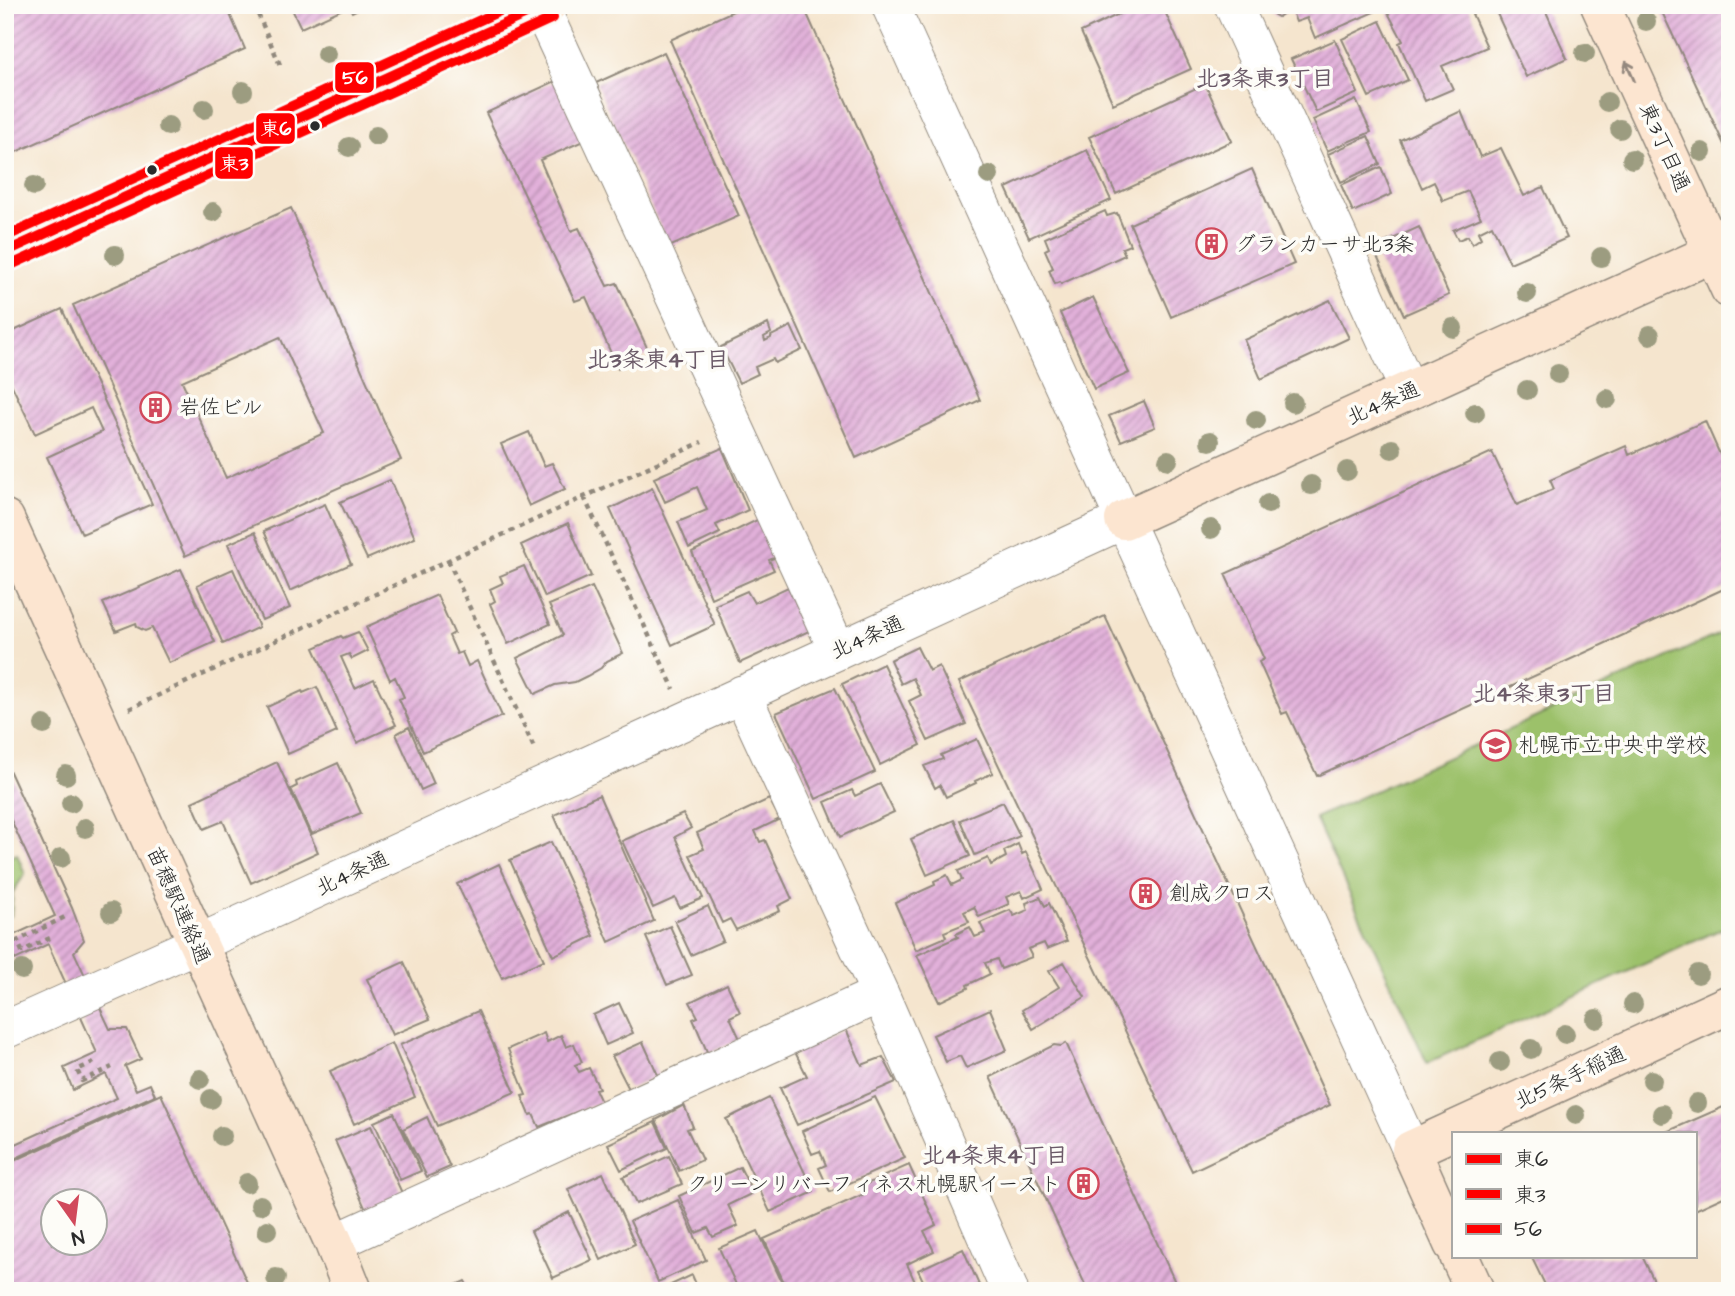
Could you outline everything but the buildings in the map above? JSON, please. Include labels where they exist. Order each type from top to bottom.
[{"type":"street","points":[[890,5],[1452,1242]]},
{"type":"street","points":[[1233,5],[1409,391]]},
{"type":"street","name":"東3丁目通","points":[[1600,5],[1721,249],[1730,289]]},
{"type":"street","points":[[5,251],[544,7],[838,651]]},
{"type":"street","name":"北4条通","points":[[5,1030],[1721,249]]},
{"type":"street","name":"苗穂駅連絡通","points":[[5,519],[334,1243],[353,1291]]},
{"type":"street","points":[[742,694],[880,995],[1009,1289],[1005,1291]]},
{"type":"street","points":[[334,1243],[880,995]]},
{"type":"street","name":"北5条手稲通","points":[[1411,1150],[1730,1004]]},
{"type":"street","points":[[1460,1258],[1475,1291]]},
{"type":"path","points":[[254,5],[281,67]]},
{"type":"path","points":[[99,722],[734,427]]},
{"type":"path","points":[[584,497],[678,698]]},
{"type":"path","points":[[448,560],[550,783]]},
{"type":"path","points":[[50,938],[22,951],[17,941],[65,917]]},
{"type":"path","points":[[94,1062],[76,1070],[82,1081],[112,1067]]},
{"type":"green space","points":[[1730,629],[1730,925],[1427,1063],[1315,818]]},
{"type":"green space","points":[[17,854],[25,874],[13,892],[11,916],[5,918],[5,887],[9,884],[5,876],[5,859]]},
{"type":"transit line","name":"56","points":[[5,237],[513,5]]},
{"type":"transit line","name":"東6","points":[[5,252],[546,5]]},
{"type":"transit line","name":"東3","points":[[11,265],[553,18]]},
{"type":"place","name":"グランカーサ北3条","points":[[1212,244]]},
{"type":"place","name":"岩佐ビル","points":[[156,407]]},
{"type":"place","name":"札幌市立中央中学校","points":[[1495,745]]},
{"type":"place","name":"創成クロス","points":[[1146,893]]},
{"type":"place","name":"クリーンリバーフィネス札幌駅イースト","points":[[1084,1184]]},
{"type":"district","name":"北3条東3丁目","points":[[1265,78]]},
{"type":"district","name":"北3条東4丁目","points":[[658,359]]},
{"type":"district","name":"北4条東3丁目","points":[[1544,693]]},
{"type":"district","name":"北4条東4丁目","points":[[995,1155]]}]
